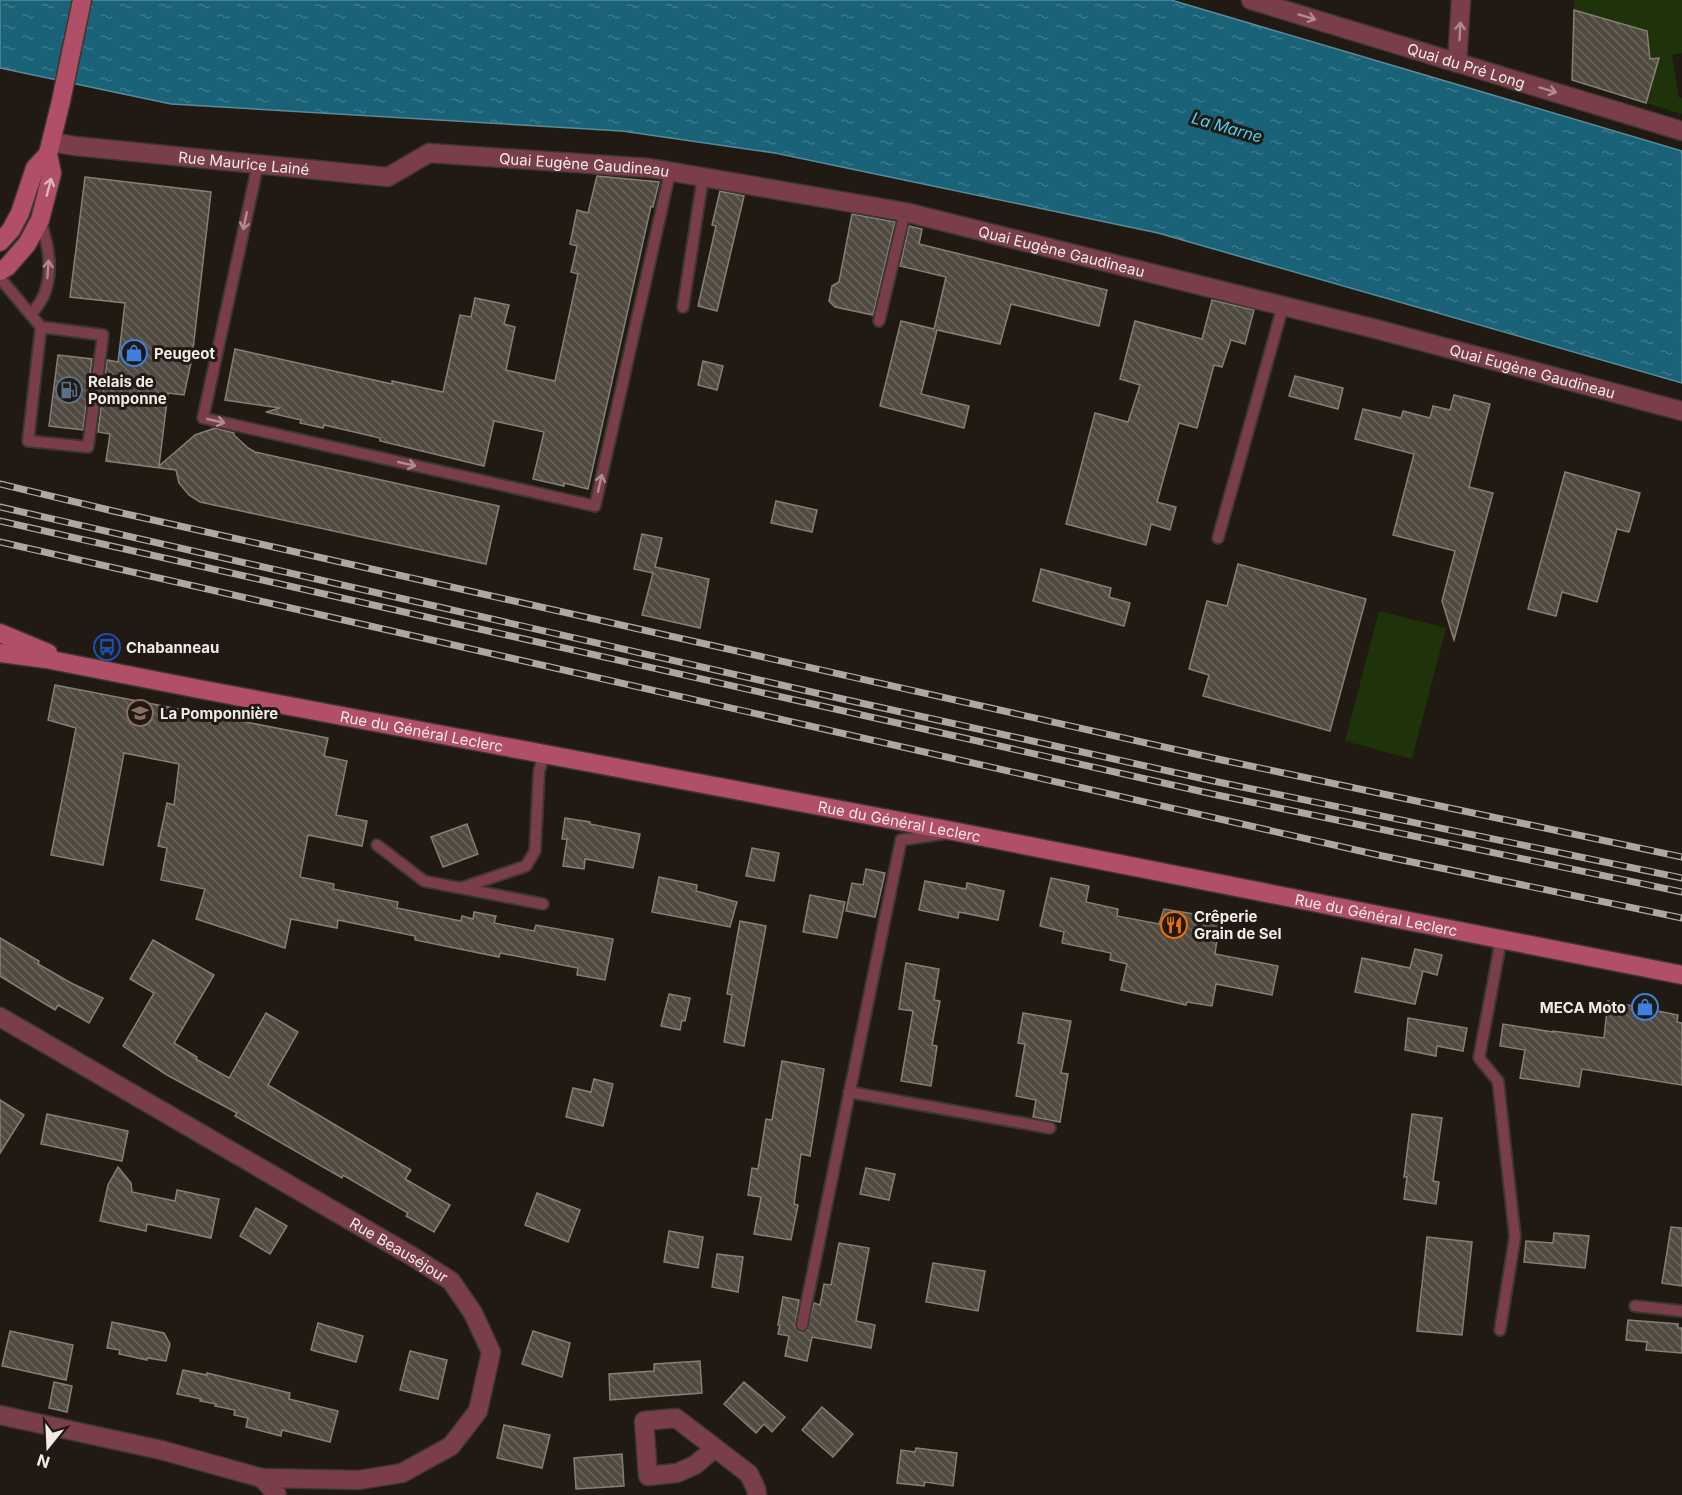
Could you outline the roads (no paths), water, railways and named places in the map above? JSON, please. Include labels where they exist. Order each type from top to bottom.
[{"type":"main road","points":[[0,242],[11,230],[20,213],[35,168],[49,148],[82,0]]},
{"type":"main road","points":[[0,271],[17,257],[40,220],[52,173],[49,148]]},
{"type":"main road","points":[[0,633],[47,653],[116,673]]},
{"type":"main road","points":[[0,653],[46,659],[116,673]]},
{"type":"main road","name":"Rue du Général Leclerc","points":[[116,673],[958,832],[1682,975]]},
{"type":"street","name":"Quai du Pré Long","points":[[1251,0],[1682,131]]},
{"type":"street","points":[[1457,63],[1461,0]]},
{"type":"street","name":"Rue Maurice Lainé","points":[[49,148],[75,146],[388,177],[429,153]]},
{"type":"street","name":"Quai Eugène Gaudineau","points":[[429,153],[650,168],[905,212],[1283,306],[1682,411]]},
{"type":"street","name":"Rue Beauséjour","points":[[0,1017],[451,1281],[473,1313],[491,1352],[478,1411],[451,1446],[402,1473],[359,1480],[262,1478],[161,1450],[0,1415]]},
{"type":"street","points":[[715,1448],[749,1474],[757,1495]]},
{"type":"street","points":[[262,1478],[277,1495]]},
{"type":"lane","points":[[258,164],[203,418],[595,506],[669,172]]},
{"type":"lane","points":[[683,307],[703,177]]},
{"type":"lane","points":[[879,321],[905,212]]},
{"type":"lane","points":[[31,315],[43,296],[49,271],[49,253],[40,220]]},
{"type":"lane","points":[[0,278],[41,327],[103,335],[88,447],[28,441],[41,327]]},
{"type":"lane","points":[[1218,538],[1283,306]]},
{"type":"lane","points":[[461,888],[526,866],[535,850],[539,772],[544,754]]},
{"type":"lane","points":[[802,1324],[901,840],[958,832]]},
{"type":"lane","points":[[377,845],[424,881],[543,904]]},
{"type":"lane","points":[[1500,1330],[1515,1237],[1498,1081],[1479,1058],[1501,940]]},
{"type":"lane","points":[[849,1092],[1050,1128]]},
{"type":"lane","points":[[1635,1306],[1682,1311]]},
{"type":"water","name":"La Marne","points":[[0,0],[1171,0],[1682,151],[1682,383],[1158,233],[775,153],[622,131],[171,104],[0,68]]},
{"type":"railway","points":[[0,484],[1222,760],[1682,857]]},
{"type":"railway","points":[[0,507],[1218,782],[1682,878]]},
{"type":"railway","points":[[0,521],[1217,795],[1682,892]]},
{"type":"railway","points":[[0,542],[1378,855],[1682,918]]},
{"type":"place","name":"Peugeot","points":[[134,353]]},
{"type":"place","name":"Relais de Pomponne","points":[[69,390]]},
{"type":"place","name":"Chabanneau","points":[[107,647]]},
{"type":"place","name":"La Pomponnière","points":[[140,713]]},
{"type":"place","name":"Crêperie Grain de Sel","points":[[1174,925]]},
{"type":"place","name":"MECA Moto","points":[[1645,1007]]}]
